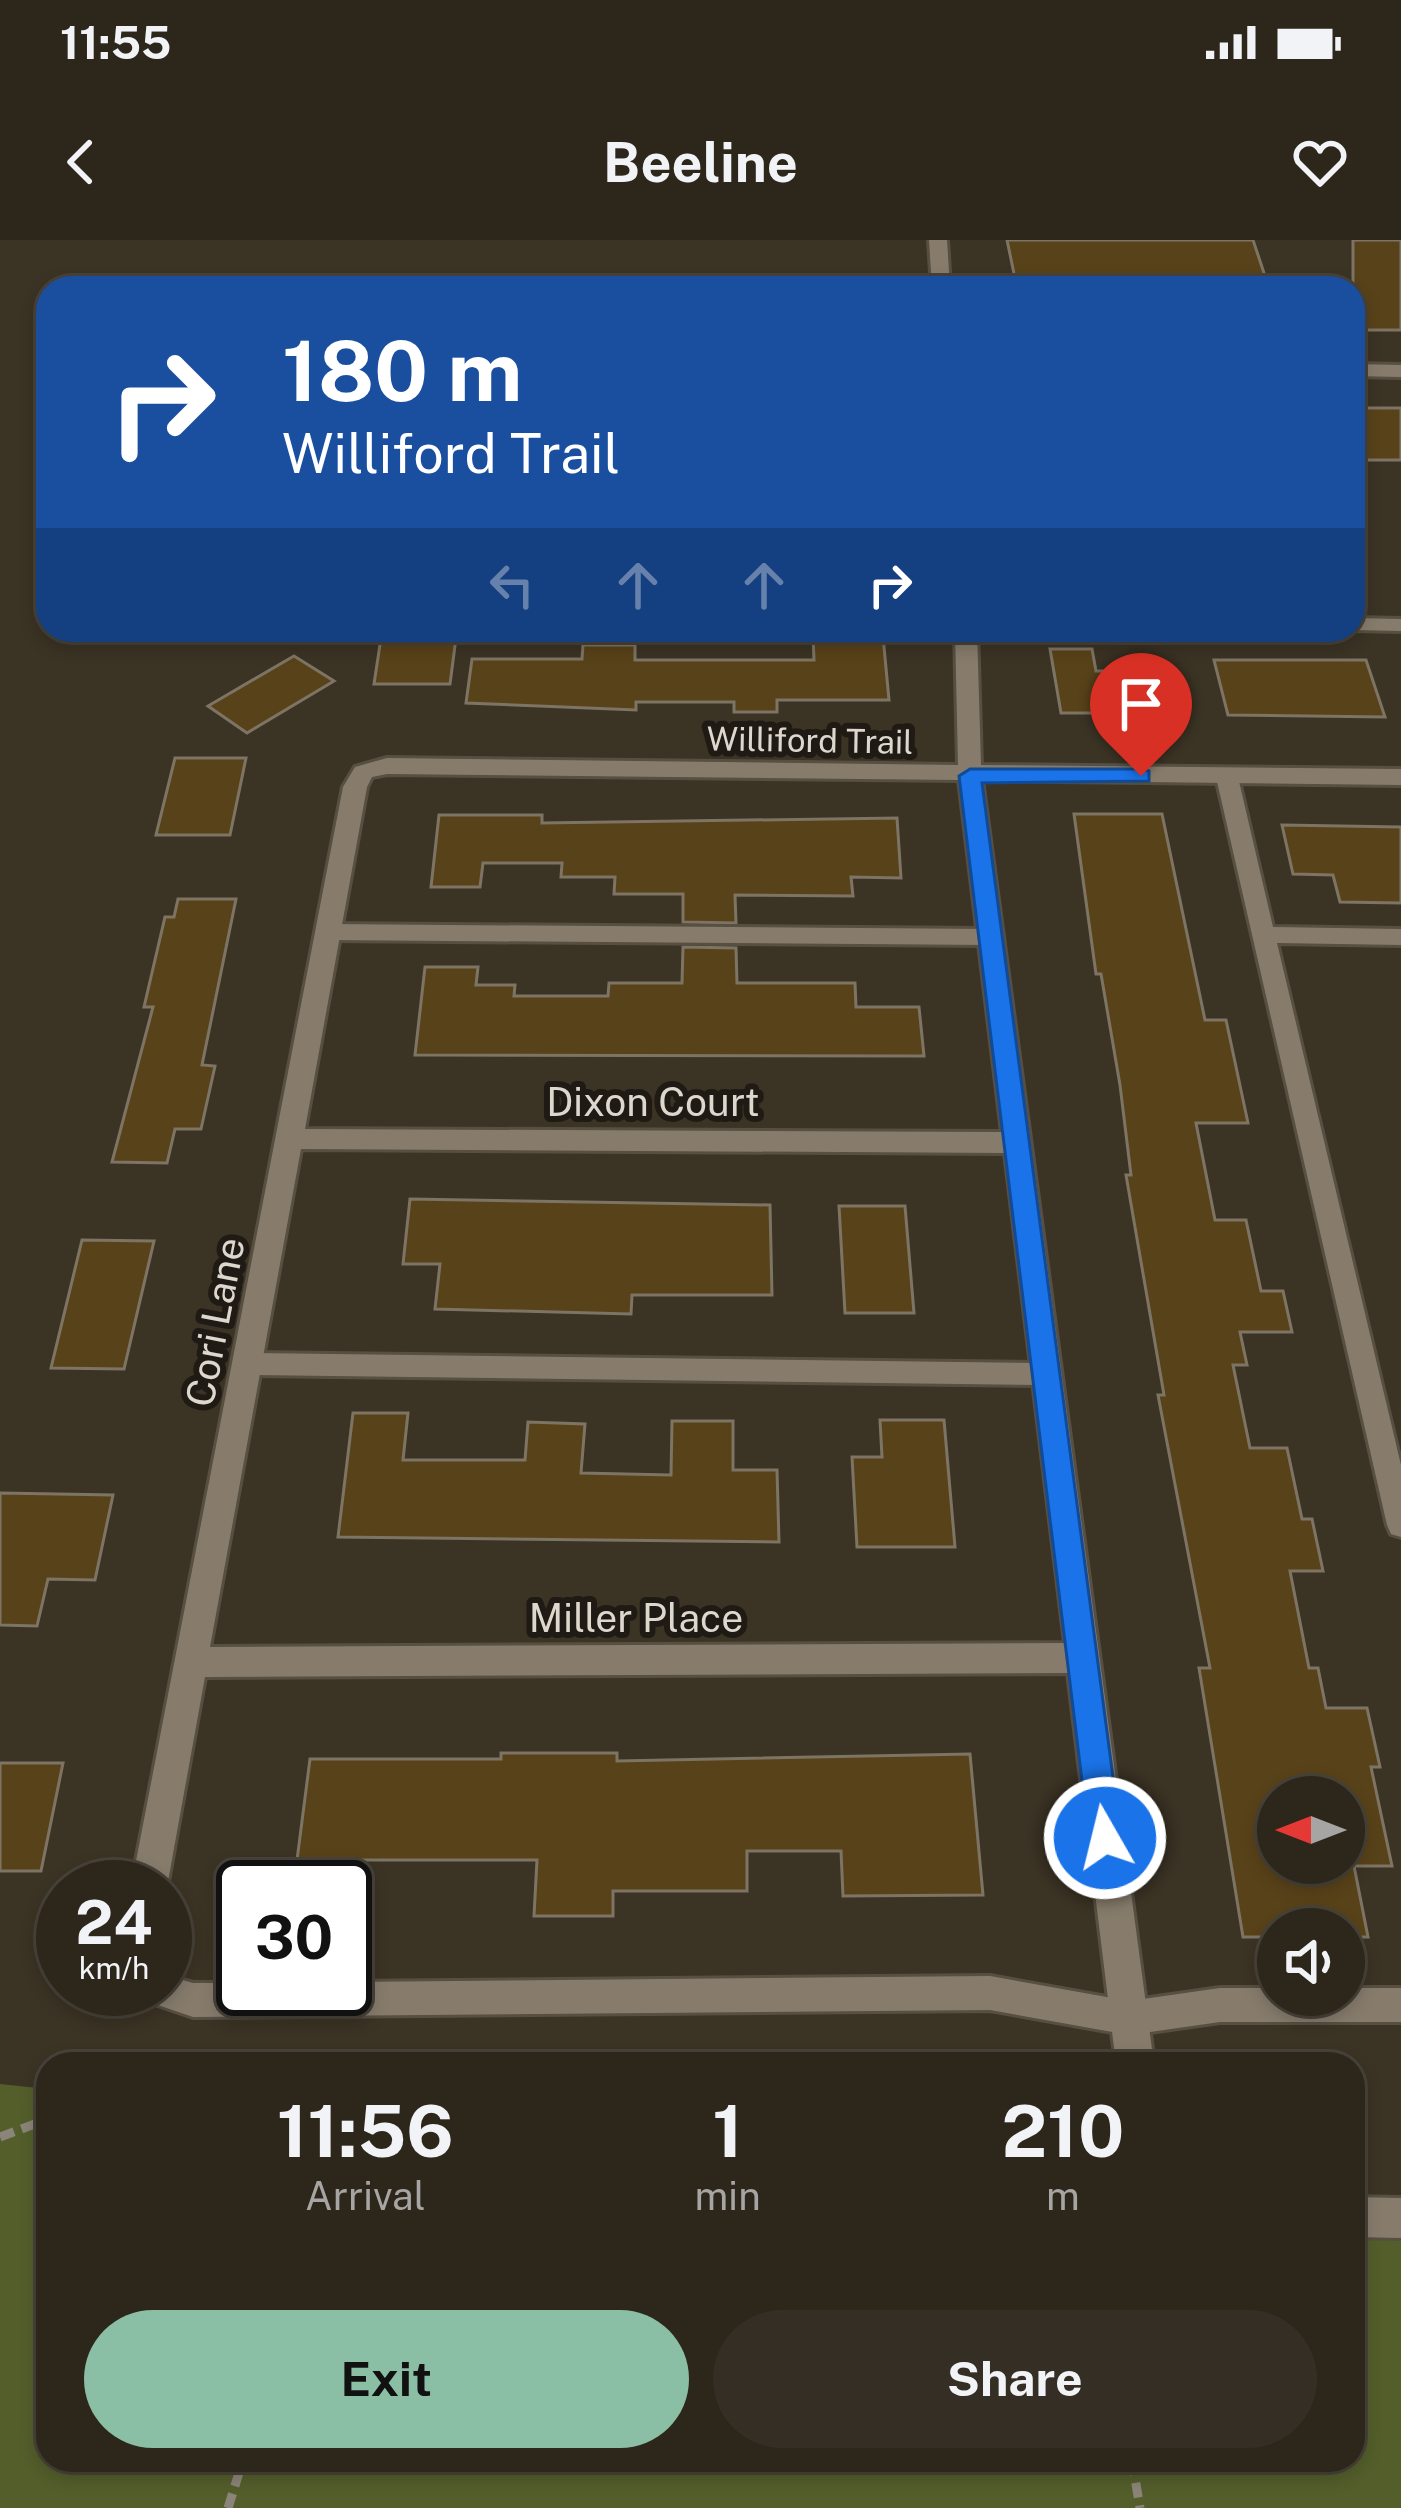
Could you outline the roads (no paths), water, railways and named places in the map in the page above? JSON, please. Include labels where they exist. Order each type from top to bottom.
[{"type":"street","points":[[938,240],[940,276]]},
{"type":"street","points":[[1365,370],[1401,371]]},
{"type":"street","points":[[966,642],[970,776],[1133,2052]]},
{"type":"street","name":"Williford Trail","points":[[363,772],[387,766],[970,776],[1401,777]]},
{"type":"street","name":"Cori Lane","points":[[154,1860],[327,932],[355,787],[363,772]]},
{"type":"street","name":"Dixon Court","points":[[288,1139],[1017,1143]]},
{"type":"street","name":"Miller Place","points":[[192,1661],[1080,1658]]},
{"type":"street","points":[[1365,2217],[1401,2218]]},
{"type":"lane","points":[[1365,624],[1401,625]]},
{"type":"lane","points":[[1227,777],[1401,1525]]},
{"type":"lane","points":[[327,932],[990,937]]},
{"type":"lane","points":[[1264,934],[1401,937]]},
{"type":"lane","points":[[247,1364],[1046,1374]]},
{"type":"lane","points":[[192,2000],[990,1993],[1129,2018],[1220,2006],[1401,2006]]}]
